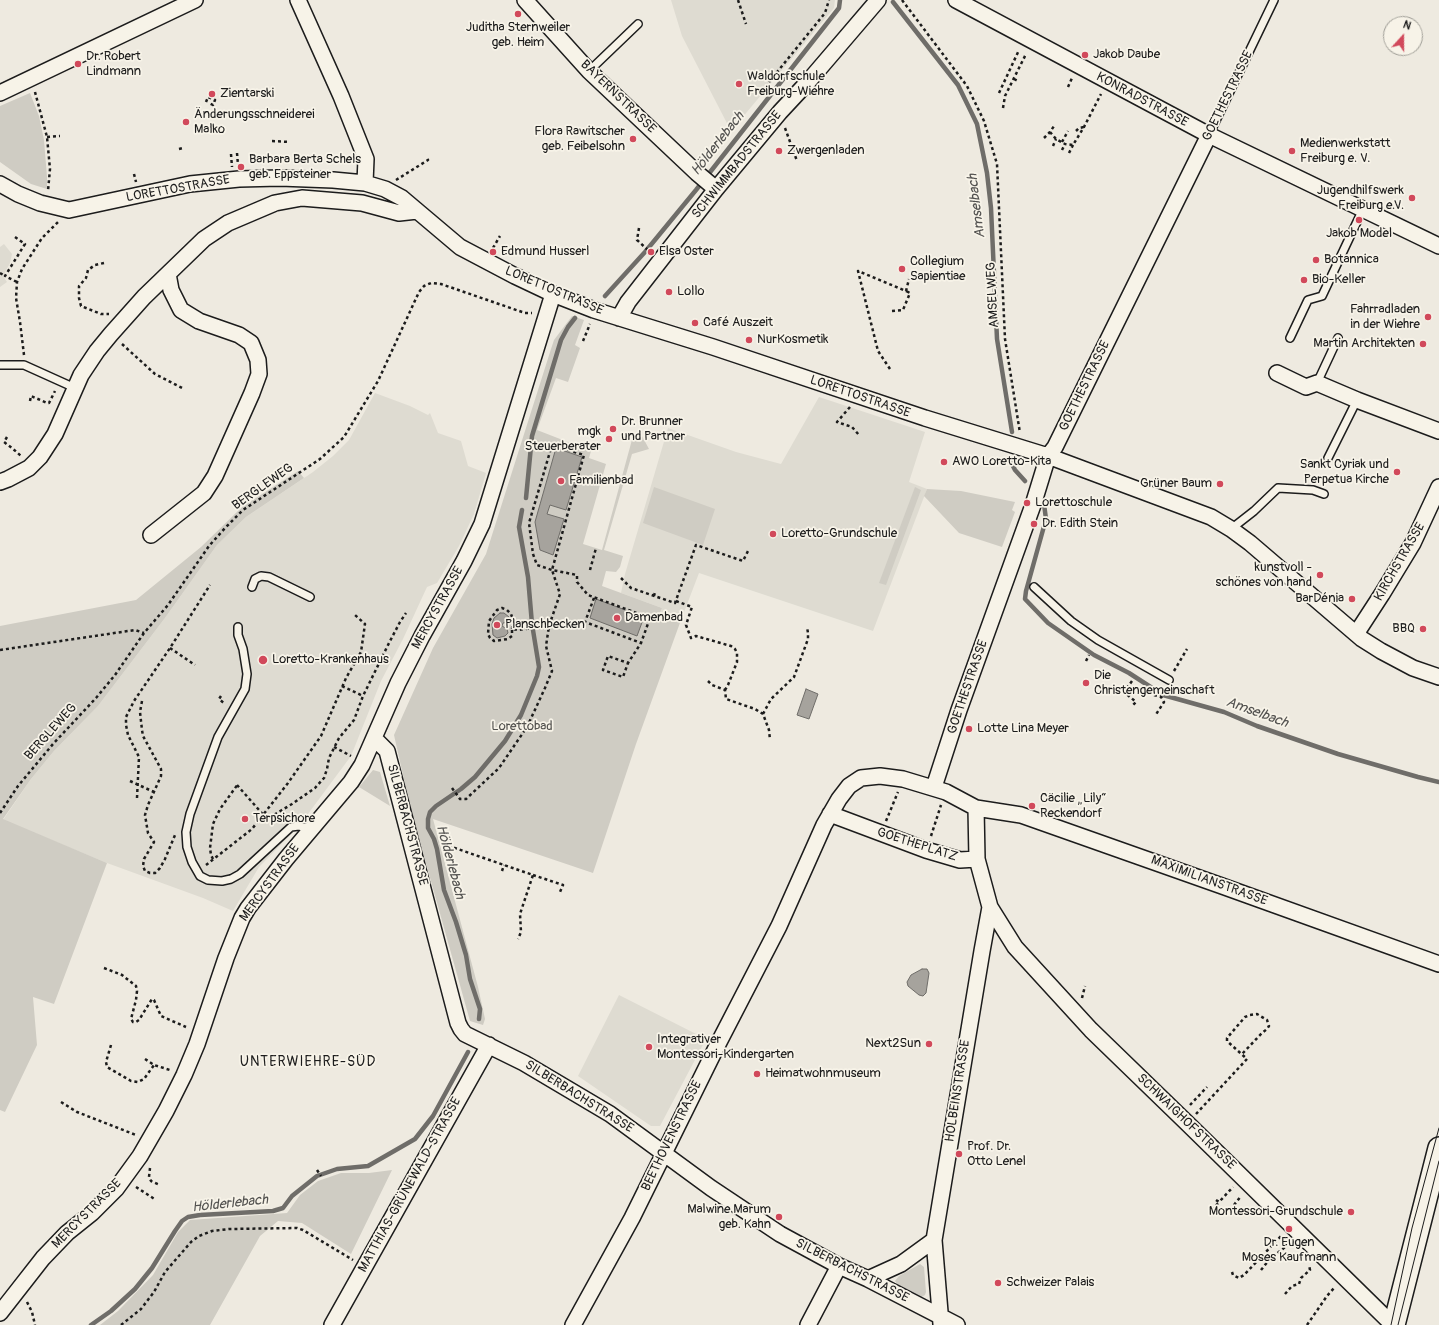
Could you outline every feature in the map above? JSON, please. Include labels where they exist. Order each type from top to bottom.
[{"type":"main road","points":[[1394,1325],[1439,1148]]},
{"type":"street","points":[[0,93],[195,0]]},
{"type":"street","points":[[298,0],[341,96],[366,159],[365,183]]},
{"type":"street","name":"BAYERNSTRASSE","points":[[525,0],[589,71],[697,173],[712,185]]},
{"type":"street","name":"SCHWIMMBADSTRASSE","points":[[619,318],[628,302],[712,185],[780,112],[878,0]]},
{"type":"street","name":"KONRADSTRASSE","points":[[956,0],[1209,136],[1439,246]]},
{"type":"street","name":"GOETHESTRASSE","points":[[940,790],[959,710],[1048,456],[1058,440],[1209,136]]},
{"type":"street","name":"LORETTOSTRASSE","points":[[0,184],[18,194],[47,206],[69,210],[190,184],[233,179],[280,178],[333,180],[365,183],[385,189],[402,198],[460,247],[553,294],[594,310],[713,347],[924,418],[1048,456],[1210,517],[1231,529],[1250,543],[1356,634],[1381,651],[1413,668],[1439,676]]},
{"type":"street","points":[[0,482],[29,468],[40,457],[55,434],[81,375],[97,351],[111,334],[144,297],[204,239],[228,223],[275,203],[302,198],[362,203],[399,213],[417,211]]},
{"type":"street","points":[[151,535],[204,493],[215,476],[259,374],[258,360],[251,343],[240,335],[199,321],[181,310],[171,290],[168,274]]},
{"type":"street","name":"MERCYSTRASSE","points":[[0,1313],[43,1258],[67,1232],[92,1213],[116,1189],[140,1156],[166,1111],[184,1075],[242,918],[281,865],[351,782],[362,765],[398,683],[482,524],[553,294]]},
{"type":"street","points":[[1277,373],[1306,386],[1317,383],[1439,431]]},
{"type":"street","name":"KIRCHSTRASSE","points":[[1356,634],[1413,543],[1438,493]]},
{"type":"street","name":"SILBERBACHSTRASSE","points":[[375,738],[387,751],[458,1023],[465,1034],[524,1063],[610,1114],[664,1152],[711,1188],[780,1234],[839,1266],[868,1279],[941,1321],[957,1325]]},
{"type":"street","points":[[830,814],[849,786],[861,778],[880,776],[903,779],[940,790],[976,808]]},
{"type":"street","name":"GOETHEPLATZ","points":[[830,814],[926,850],[960,860],[978,859],[976,808]]},
{"type":"street","name":"MAXIMILIANSTRASSE","points":[[976,808],[1021,815],[1439,964]]},
{"type":"street","name":"BEETHOVENSTRASSE","points":[[573,1325],[632,1218],[778,926],[824,824],[830,814]]},
{"type":"street","name":"HOLBEINSTRASSE","points":[[941,1321],[934,1240],[990,908],[978,859]]},
{"type":"street","name":"SCHWAIGHOFSTRASSE","points":[[990,908],[1015,947],[1091,1030],[1394,1325]]},
{"type":"street","name":"MATTHIAS-GRÜNEWALD-STRASSE","points":[[332,1325],[365,1267],[485,1043]]},
{"type":"street","points":[[868,1279],[901,1264],[934,1240]]},
{"type":"street","points":[[808,1325],[839,1266]]},
{"type":"lane","name":"GOETHESTRASSE","points":[[1209,136],[1274,0]]},
{"type":"lane","points":[[589,71],[638,24]]},
{"type":"lane","points":[[1290,338],[1308,300],[1322,296],[1363,209]]},
{"type":"lane","points":[[1317,383],[1338,338]]},
{"type":"lane","points":[[0,365],[24,366],[75,388]]},
{"type":"lane","points":[[1328,458],[1357,400]]},
{"type":"lane","points":[[1231,529],[1254,511],[1278,488],[1313,490],[1324,494]]},
{"type":"lane","points":[[252,587],[255,579],[261,576],[268,577],[310,597]]},
{"type":"lane","points":[[1034,587],[1071,621],[1092,636],[1169,680]]},
{"type":"lane","points":[[238,627],[238,635],[243,649],[247,674],[245,689],[215,736],[190,814],[186,832],[187,847],[200,876],[208,880],[222,881],[231,879],[240,874],[291,827],[299,826],[311,829]]},
{"type":"path","points":[[738,0],[746,24]]},
{"type":"path","points":[[769,82],[825,13],[829,0]]},
{"type":"path","name":"AMSELWEG","points":[[902,0],[967,86],[984,121],[997,164],[1005,340],[1020,436],[1016,447]]},
{"type":"path","points":[[999,93],[1008,70],[1029,39]]},
{"type":"path","points":[[1003,108],[1005,96],[1014,79],[1029,39]]},
{"type":"path","points":[[30,79],[37,97],[47,137],[50,169],[47,206]]},
{"type":"path","points":[[1014,79],[1018,81]]},
{"type":"path","points":[[1069,153],[1108,81]]},
{"type":"path","points":[[780,112],[797,160]]},
{"type":"path","points":[[1044,138],[1054,126]]},
{"type":"path","points":[[1076,131],[1078,128],[1084,127]]},
{"type":"path","points":[[1062,150],[1068,131]]},
{"type":"path","points":[[1050,132],[1056,139],[1073,145]]},
{"type":"path","points":[[47,137],[60,136]]},
{"type":"path","points":[[1053,146],[1056,139]]},
{"type":"path","points":[[272,141],[290,142]]},
{"type":"path","points":[[179,149],[183,148]]},
{"type":"path","points":[[385,189],[400,176],[428,160],[426,157]]},
{"type":"path","points":[[24,366],[16,298],[17,282],[22,269],[42,238],[69,210]]},
{"type":"path","points":[[640,228],[637,240],[649,251]]},
{"type":"path","points":[[5,276],[25,244],[15,238]]},
{"type":"path","points":[[104,263],[95,265],[88,270],[86,278],[79,286],[79,298],[81,306],[107,315]]},
{"type":"path","points":[[890,369],[878,351],[858,271],[910,293],[903,310],[892,311]]},
{"type":"path","points":[[0,273],[17,282]]},
{"type":"path","points":[[906,291],[909,279]]},
{"type":"path","name":"BERGLEWEG","points":[[0,813],[18,786],[53,744],[115,675],[144,633],[168,605],[209,546],[225,528],[244,510],[320,459],[344,437],[378,380],[418,292],[424,286],[432,283],[441,284],[525,313],[546,313]]},
{"type":"path","points":[[583,341],[594,310]]},
{"type":"path","points":[[111,334],[155,374],[184,389]]},
{"type":"path","points":[[30,401],[31,396],[49,403],[60,381]]},
{"type":"path","points":[[837,422],[852,427],[859,435]]},
{"type":"path","points":[[7,437],[4,442],[19,454],[29,468]]},
{"type":"path","points":[[452,788],[460,799],[466,799],[499,768],[527,727],[552,671],[546,646],[549,626],[560,594],[552,570],[584,455],[552,445],[529,523],[533,554],[537,565],[552,570],[577,575],[577,582],[588,595],[650,618],[641,643],[628,663],[623,677],[603,670],[608,656],[628,663]]},
{"type":"path","points":[[676,601],[696,545],[743,561],[748,551]]},
{"type":"path","points":[[590,570],[596,548]]},
{"type":"path","points":[[621,578],[632,588],[675,603],[676,601],[692,607],[686,625],[691,638],[696,636],[731,646],[735,649],[737,653],[737,662],[725,690],[726,699],[763,714],[769,730],[770,740]]},
{"type":"path","points":[[137,798],[139,757],[128,735],[126,717],[134,701],[210,585]]},
{"type":"path","points":[[654,596],[656,592]]},
{"type":"path","points":[[594,598],[589,617],[585,622],[641,643]]},
{"type":"path","points":[[502,608],[511,614],[513,620],[512,629],[512,636],[508,639],[494,641],[488,634],[489,621],[497,610],[502,608]]},
{"type":"path","points":[[213,859],[210,848],[213,824],[220,809],[238,784],[267,819],[315,788],[324,778],[329,758],[334,747],[339,738],[354,720],[363,696],[388,642],[406,613]]},
{"type":"path","points":[[197,871],[252,829],[288,783],[321,736],[342,686],[361,652],[366,624],[355,615]]},
{"type":"path","points":[[512,629],[518,630],[549,626]]},
{"type":"path","points":[[763,714],[772,699],[794,677],[808,639],[807,627]]},
{"type":"path","points":[[0,650],[135,630],[144,633]]},
{"type":"path","points":[[170,648],[195,665]]},
{"type":"path","points":[[1169,680],[1187,649]]},
{"type":"path","points":[[1086,662],[1089,655]]},
{"type":"path","points":[[1132,680],[1124,692],[1136,702],[1133,705]]},
{"type":"path","points":[[708,681],[712,685],[725,690]]},
{"type":"path","points":[[342,686],[363,696]]},
{"type":"path","points":[[1154,695],[1161,697],[1164,702],[1155,716]]},
{"type":"path","points":[[221,696],[219,699],[223,702]]},
{"type":"path","points":[[142,701],[140,712],[143,736],[161,769],[161,776],[145,815],[148,832],[154,842],[144,859],[143,866],[145,871],[155,873],[160,868],[174,837]]},
{"type":"path","points":[[334,747],[351,756]]},
{"type":"path","points":[[881,833],[903,779]]},
{"type":"path","points":[[130,781],[154,792]]},
{"type":"path","points":[[926,850],[940,790]]},
{"type":"path","points":[[446,840],[448,846],[563,885],[560,892]]},
{"type":"path","points":[[502,871],[504,866]]},
{"type":"path","points":[[518,940],[521,932],[520,914],[533,875]]},
{"type":"path","points":[[104,968],[122,975],[136,986],[136,1000],[131,1019],[133,1022],[139,1020],[152,999],[154,1000],[161,1016],[186,1027]]},
{"type":"path","points":[[1183,1119],[1247,1060],[1227,1041],[1227,1038],[1245,1018],[1250,1015],[1257,1014],[1267,1020],[1269,1026],[1267,1030],[1262,1033],[1242,1054]]},
{"type":"path","points":[[111,1044],[106,1062],[107,1067],[111,1071],[131,1081],[138,1082],[144,1079],[154,1065]]},
{"type":"path","points":[[145,1059],[154,1065],[166,1068]]},
{"type":"path","points":[[1183,1119],[1207,1087]]},
{"type":"path","points":[[61,1102],[77,1112],[133,1134]]},
{"type":"path","points":[[150,1163],[149,1177],[151,1180],[160,1185]]},
{"type":"path","points":[[317,1170],[321,1176]]},
{"type":"path","points":[[1212,1210],[1241,1176]]},
{"type":"path","points":[[135,1186],[156,1200]]},
{"type":"path","points":[[1216,1200],[1220,1202]]},
{"type":"path","points":[[1234,1205],[1237,1200]]},
{"type":"path","points":[[121,1325],[141,1309],[154,1292],[165,1272],[191,1242],[199,1236],[212,1231],[229,1228],[297,1228],[303,1230],[365,1267]]},
{"type":"path","points":[[1261,1270],[1269,1260],[1289,1244],[1296,1229]]},
{"type":"path","points":[[1232,1272],[1232,1274],[1239,1278],[1244,1275],[1296,1229]]},
{"type":"path","points":[[1289,1244],[1294,1249]]},
{"type":"path","points":[[1285,1294],[1292,1286],[1299,1284],[1301,1278],[1310,1270],[1310,1266],[1308,1264]]},
{"type":"path","points":[[1307,1325],[1327,1296],[1347,1278]]},
{"type":"path","points":[[17,1292],[25,1298],[32,1312],[35,1325]]},
{"type":"shaded area","name":"Waldorfschule Freiburg-Wiehre","points":[[671,0],[835,0],[834,8],[731,131],[682,36]]},
{"type":"shaded area","points":[[4,244],[12,254],[10,263],[3,276],[7,282],[0,287],[0,247]]},
{"type":"shaded area","name":"Loretto-Krankenhaus","points":[[375,393],[410,406],[428,415],[430,413],[438,433],[461,441],[468,466],[486,473],[474,514],[459,546],[437,583],[427,587],[403,639],[381,681],[351,756],[299,826],[259,867],[233,911],[203,898],[107,863],[3,820],[31,779],[54,751],[98,706],[165,618],[217,545],[246,517],[313,472],[333,456],[349,440]]},
{"type":"shaded area","name":"Loretto-Grundschule","points":[[819,397],[925,432],[909,482],[927,489],[873,631],[699,573],[681,620],[660,613],[662,608],[621,593],[625,574],[668,428],[736,452],[781,464]]},
{"type":"shaded area","name":"Familienbad","points":[[556,448],[582,457],[566,510],[550,505],[547,514],[564,519],[553,555],[540,550],[535,522]]},
{"type":"shaded area","name":"Damenbad","points":[[596,599],[644,617],[637,636],[590,618]]},
{"type":"shaded area","name":"Planschbecken","points":[[500,613],[504,613],[509,617],[508,622],[503,623],[502,626],[507,629],[508,633],[505,636],[497,638],[493,635],[492,624],[494,618]]},
{"type":"shaded area","points":[[806,689],[818,694],[809,719],[797,715]]},
{"type":"shaded area","points":[[922,969],[927,969],[929,973],[926,993],[923,996],[919,995],[908,986],[907,982],[911,975]]},
{"type":"shaded area","points":[[619,995],[706,1039],[660,1126],[651,1126],[578,1076]]},
{"type":"green space","points":[[30,93],[39,116],[44,140],[47,189],[31,184],[0,162],[0,106]]},
{"type":"green space","name":"Lorettobad","points":[[572,316],[584,320],[575,345],[580,348],[568,382],[556,378],[537,430],[591,451],[589,458],[606,464],[583,544],[602,550],[633,436],[642,436],[649,449],[632,454],[604,550],[623,556],[620,567],[616,572],[606,571],[602,586],[662,608],[660,613],[681,620],[636,744],[593,873],[433,819],[478,987],[485,1019],[483,1025],[470,1021],[410,806],[394,735],[433,648],[486,554],[554,340]]},
{"type":"green space","points":[[298,471],[304,478],[246,517],[217,545],[165,618],[98,706],[54,751],[31,779],[3,819],[107,863],[54,1004],[33,997],[37,1045],[5,1112],[0,1110],[0,626],[136,600],[201,547],[242,507]]},
{"type":"green space","points":[[654,487],[715,509],[703,545],[643,523]]},
{"type":"green space","points":[[915,487],[921,490],[886,585],[879,583]]},
{"type":"green space","points":[[927,489],[961,491],[1015,502],[1012,510],[1015,512],[1002,547],[959,533],[924,496]]},
{"type":"green space","points":[[373,770],[380,772],[390,806],[359,787]]},
{"type":"green space","points":[[392,1170],[351,1254],[302,1223],[278,1221],[260,1236],[210,1325],[100,1325],[118,1311],[153,1275],[178,1232],[190,1220],[287,1213],[300,1195],[318,1181],[341,1173],[369,1173]]},
{"type":"green space","points":[[920,1264],[924,1267],[926,1292],[925,1295],[920,1298],[898,1286],[895,1281],[899,1276]]},
{"type":"waterway","name":"Hölderlebach","points":[[605,296],[645,252],[696,190],[839,8],[840,0]]},
{"type":"waterway","name":"Amselbach","points":[[893,2],[958,85],[977,124],[987,173],[991,208],[997,339],[1012,432]]},
{"type":"waterway","name":"Hölderlebach","points":[[526,498],[532,436],[561,340],[575,318]]},
{"type":"waterway","name":"Amselbach","points":[[1009,458],[1015,470],[1025,481]]},
{"type":"waterway","name":"Amselbach","points":[[1044,504],[1046,519],[1025,599],[1048,623],[1094,655],[1129,673],[1163,695],[1224,712],[1257,726],[1338,754],[1439,782]]},
{"type":"waterway","name":"Hölderlebach","points":[[479,1019],[480,1009],[470,979],[466,955],[444,890],[437,849],[428,828],[428,819],[430,812],[436,806],[461,789],[475,777],[505,741],[521,715],[537,676],[539,667],[532,624],[528,577],[519,527],[522,510]]},
{"type":"waterway","name":"Hölderlebach","points":[[91,1325],[111,1311],[135,1289],[152,1268],[182,1221],[188,1217],[273,1211],[283,1208],[292,1196],[317,1176],[337,1169],[368,1166],[415,1139],[433,1116],[468,1052]]},
{"type":"tram line","points":[[1391,1325],[1412,1228],[1439,1128]]},
{"type":"tram line","points":[[1398,1325],[1439,1161]]},
{"type":"place","name":"Juditha Sternweiler geb. Heim","points":[[518,14]]},
{"type":"place","name":"Jakob Daube","points":[[1085,55]]},
{"type":"place","name":"Dr. Robert Lindmann","points":[[78,64]]},
{"type":"place","name":"Waldorfschule Freiburg-Wiehre","points":[[739,84]]},
{"type":"place","name":"Zientarski","points":[[212,94]]},
{"type":"place","name":"Änderungsschneiderei Malko","points":[[186,122]]},
{"type":"place","name":"Flora Rawitscher geb. Feibelsohn","points":[[633,139]]},
{"type":"place","name":"Zwergenladen","points":[[779,151]]},
{"type":"place","name":"Medienwerkstatt Freiburg e. V.","points":[[1292,151]]},
{"type":"place","name":"Barbara Berta Schels geb. Eppsteiner","points":[[241,167]]},
{"type":"place","name":"Jugendhilfswerk Freiburg e.V.","points":[[1412,198]]},
{"type":"place","name":"Jakob Model","points":[[1359,220]]},
{"type":"place","name":"Edmund Husserl","points":[[493,252]]},
{"type":"place","name":"Elsa Oster","points":[[651,252]]},
{"type":"place","name":"Botannica","points":[[1316,260]]},
{"type":"place","name":"Collegium Sapientiae","points":[[902,269]]},
{"type":"place","name":"Bio-Keller","points":[[1304,280]]},
{"type":"place","name":"Lollo","points":[[669,292]]},
{"type":"place","name":"Fahrradladen in der Wiehre","points":[[1428,317]]},
{"type":"place","name":"Café Auszeit","points":[[695,323]]},
{"type":"place","name":"NurKosmetik","points":[[749,340]]},
{"type":"place","name":"Martin Architekten","points":[[1423,344]]},
{"type":"place","name":"Dr. Brunner und Partner","points":[[613,429]]},
{"type":"place","name":"mgk Steuerberater","points":[[609,439]]},
{"type":"place","name":"AWO Loretto-Kita","points":[[944,462]]},
{"type":"place","name":"Sankt Cyriak und Perpetua Kirche","points":[[1397,472]]},
{"type":"place","name":"Familienbad","points":[[561,481]]},
{"type":"place","name":"Grüner Baum","points":[[1220,484]]},
{"type":"place","name":"Lorettoschule","points":[[1027,503]]},
{"type":"place","name":"Dr. Edith Stein","points":[[1034,524]]},
{"type":"place","name":"Loretto-Grundschule","points":[[773,534]]},
{"type":"place","name":"kunstvoll - schönes von hand","points":[[1320,575]]},
{"type":"place","name":"BarDénia","points":[[1352,599]]},
{"type":"place","name":"Damenbad","points":[[617,618]]},
{"type":"place","name":"Planschbecken","points":[[497,625]]},
{"type":"place","name":"BBQ","points":[[1423,629]]},
{"type":"place","name":"Loretto-Krankenhaus","points":[[263,660]]},
{"type":"place","name":"Die Christengemeinschaft","points":[[1086,683]]},
{"type":"place","name":"Lotte Lina Meyer","points":[[969,729]]},
{"type":"place","name":"Cäcilie „Lily“ Reckendorf","points":[[1032,806]]},
{"type":"place","name":"Terpsichore","points":[[245,819]]},
{"type":"place","name":"Next2Sun","points":[[929,1044]]},
{"type":"place","name":"Integrativer Montessori-Kindergarten","points":[[649,1047]]},
{"type":"place","name":"Heimatwohnmuseum","points":[[757,1074]]},
{"type":"place","name":"Prof. Dr. Otto Lenel","points":[[959,1154]]},
{"type":"place","name":"Montessori-Grundschule","points":[[1351,1212]]},
{"type":"place","name":"Malwine Marum geb. Kahn","points":[[779,1217]]},
{"type":"place","name":"Dr. Eugen Moses Kaufmann","points":[[1289,1229]]},
{"type":"place","name":"Schweizer Palais","points":[[998,1283]]},
{"type":"district","name":"UNTERWIEHRE-SÜD","points":[[308,1062]]}]
